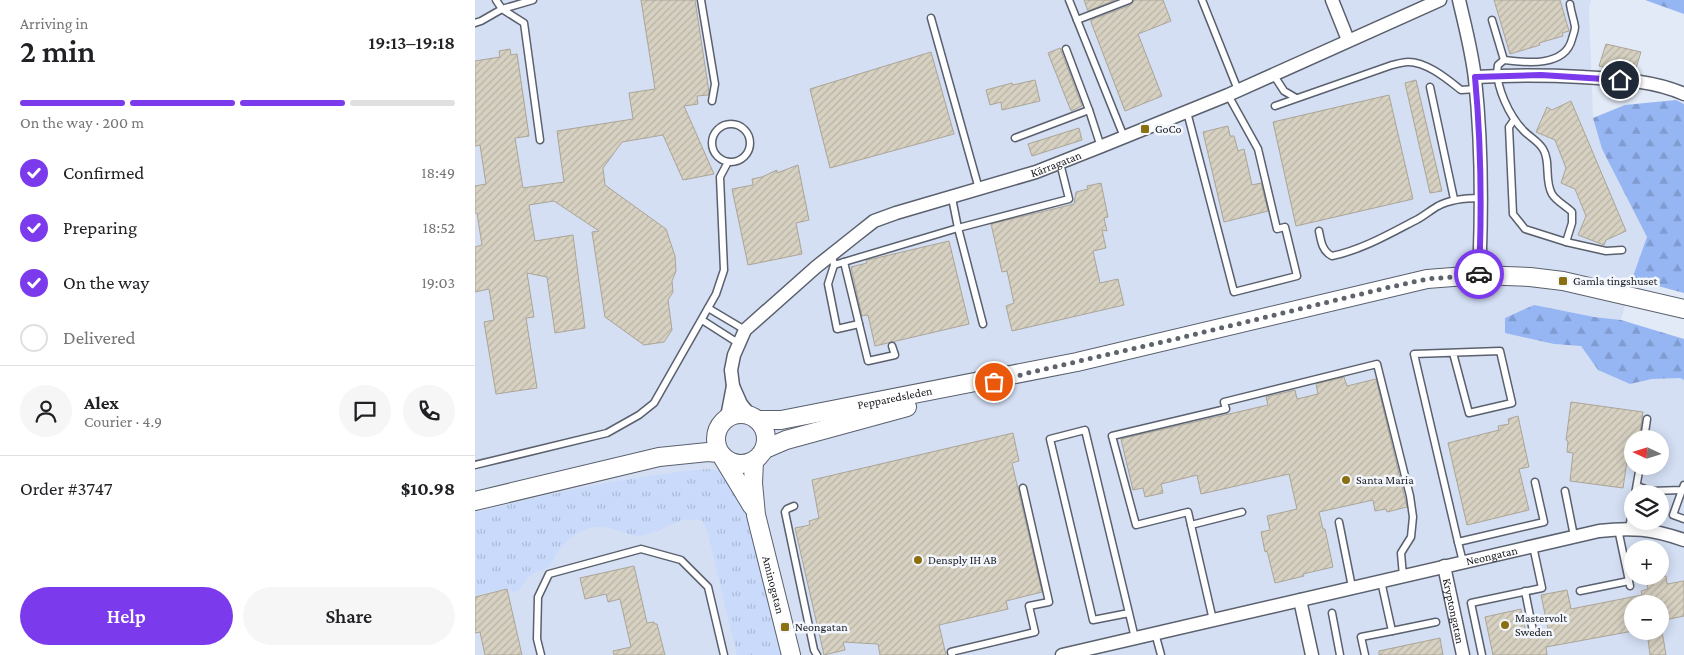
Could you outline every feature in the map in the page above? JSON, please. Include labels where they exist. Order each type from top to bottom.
[{"type":"street","points":[[1332,0],[1349,40]]},
{"type":"street","name":"Kärragatan","points":[[754,417],[741,404],[733,386],[731,370],[738,343],[745,330],[833,260],[874,221],[1036,172],[1101,147],[1233,93],[1440,0]]},
{"type":"street","points":[[1459,0],[1475,83],[1480,141],[1479,198],[1481,242],[1479,275]]},
{"type":"street","points":[[1475,83],[1497,76],[1541,75],[1606,78],[1667,87],[1684,94]]},
{"type":"street","name":"Pepparedsleden","points":[[754,417],[781,420],[1032,372],[1427,279],[1479,275],[1530,276],[1563,281],[1684,309]]},
{"type":"street","name":"Pepparedsleden","points":[[764,452],[786,440],[1032,372]]},
{"type":"street","name":"Kärragatan","points":[[722,423],[733,386]]},
{"type":"street","points":[[475,501],[659,456],[697,441],[722,423],[742,413],[754,417],[766,433],[765,465],[757,515]]},
{"type":"street","points":[[722,423],[715,441],[725,461]]},
{"type":"street","points":[[659,456],[715,464],[725,461],[738,464],[764,452]]},
{"type":"street","name":"Aminogatan","points":[[764,452],[753,483],[757,515],[791,655]]},
{"type":"street","name":"Aminogatan","points":[[725,461],[757,515]]},
{"type":"street","name":"Neongatan","points":[[1062,655],[1574,536],[1623,528],[1665,534],[1684,540]]},
{"type":"street","name":"Kryptongatan","points":[[1444,566],[1463,655]]},
{"type":"street","points":[[1300,600],[1312,655]]},
{"type":"lane","points":[[496,0],[502,9],[524,23],[540,140]]},
{"type":"lane","points":[[475,23],[502,9],[533,0]]},
{"type":"lane","points":[[701,0],[715,84],[712,101]]},
{"type":"lane","points":[[1069,0],[1124,137]]},
{"type":"lane","points":[[1077,20],[1129,0]]},
{"type":"lane","points":[[1187,112],[1234,292],[1297,276],[1285,227],[1277,229],[1258,149],[1233,93],[1202,0]]},
{"type":"lane","points":[[1566,242],[1572,223],[1571,212],[1553,195],[1548,183],[1545,152],[1541,144],[1531,138],[1514,120],[1500,90],[1497,76],[1498,65],[1504,60],[1520,62],[1543,61],[1556,58],[1562,54],[1570,46],[1575,29],[1570,4]]},
{"type":"lane","points":[[931,18],[979,189]]},
{"type":"lane","points":[[1492,20],[1504,60]]},
{"type":"lane","points":[[1066,49],[1101,147]]},
{"type":"lane","points":[[1275,106],[1392,65],[1407,62],[1420,64],[1445,78],[1461,90],[1475,83]]},
{"type":"lane","points":[[1273,74],[1284,91],[1296,98]]},
{"type":"lane","points":[[1430,87],[1454,199]]},
{"type":"lane","points":[[1015,138],[1089,110]]},
{"type":"lane","points":[[1514,120],[1509,127],[1513,214],[1525,230],[1606,251],[1621,250]]},
{"type":"lane","points":[[475,465],[607,433],[639,415],[654,403],[716,294],[724,270],[719,177],[728,162],[743,158],[750,147],[751,141],[746,130],[735,124],[728,123],[717,129],[712,141],[715,154],[728,162]]},
{"type":"lane","points":[[859,324],[837,329],[828,284],[833,260],[844,262],[958,228],[1069,199],[1059,163]]},
{"type":"lane","points":[[952,198],[983,324]]},
{"type":"lane","points":[[1319,231],[1326,253],[1332,256],[1343,254],[1381,238],[1454,199],[1479,198]]},
{"type":"lane","points":[[844,262],[868,361],[895,355],[893,346]]},
{"type":"lane","points":[[708,308],[745,330]]},
{"type":"lane","points":[[701,320],[738,343]]},
{"type":"lane","points":[[1453,353],[1469,413],[1512,403],[1500,350],[1414,354],[1463,562]]},
{"type":"lane","points":[[1213,620],[1188,512],[1136,524],[1112,436],[1226,409],[1224,402],[1377,364],[1410,496],[1413,517],[1411,537],[1401,553],[1403,576]]},
{"type":"lane","points":[[1645,430],[1647,419]]},
{"type":"lane","points":[[1129,613],[1093,620],[1050,439],[1085,430],[1129,613],[1135,638]]},
{"type":"lane","points":[[1458,542],[1544,522],[1535,482]]},
{"type":"lane","points":[[1669,488],[1683,487],[1673,515],[1684,519]]},
{"type":"lane","points":[[952,655],[951,652],[1035,632],[1029,606],[1049,602],[1023,488]]},
{"type":"lane","points":[[1565,491],[1574,536]]},
{"type":"lane","points":[[794,506],[785,512],[814,650],[817,655]]},
{"type":"lane","points":[[1191,525],[1242,512]]},
{"type":"lane","points":[[1339,522],[1353,588]]},
{"type":"lane","points":[[1580,591],[1629,583],[1623,528]]},
{"type":"lane","points":[[1482,655],[1471,603],[1542,588],[1533,546]]},
{"type":"lane","points":[[541,655],[537,639],[538,597],[549,574],[641,549],[681,560],[708,587],[724,655]]},
{"type":"lane","points":[[1381,581],[1392,630]]},
{"type":"lane","points":[[1525,591],[1533,631]]},
{"type":"lane","points":[[1332,613],[1340,655]]},
{"type":"lane","points":[[1365,655],[1361,637],[1436,622]]},
{"type":"lane","points":[[1155,633],[1161,655]]},
{"type":"shaded area","points":[[475,0],[1591,0],[1589,8],[1593,118],[1602,149],[1647,237],[1632,279],[1621,320],[1594,317],[1554,344],[1581,346],[1598,370],[1630,384],[1652,379],[1680,378],[1684,380],[1684,655],[475,655]]},
{"type":"green space","points":[[1645,0],[1684,0],[1684,14]]},
{"type":"green space","points":[[1676,100],[1684,104],[1684,293],[1632,279],[1647,237],[1602,149],[1593,118],[1625,105]]},
{"type":"green space","points":[[1534,305],[1594,317],[1621,320],[1684,339],[1684,380],[1680,378],[1652,379],[1630,384],[1598,370],[1581,346],[1554,344],[1505,333],[1505,318]]},
{"type":"green space","points":[[707,469],[720,471],[725,475],[744,506],[783,655],[737,655],[707,530],[702,521],[681,521],[639,536],[606,527],[587,529],[567,541],[549,566],[532,575],[520,590],[512,592],[510,588],[475,595],[475,513],[590,486]]},
{"type":"building","points":[[641,0],[695,0],[709,92],[708,95],[697,96],[698,104],[684,106],[714,174],[683,180],[663,135],[622,142],[603,168],[605,185],[666,229],[675,256],[676,271],[672,281],[673,292],[668,300],[672,330],[664,342],[644,345],[605,317],[592,232],[599,231],[554,201],[529,205],[535,241],[573,235],[585,328],[555,333],[547,277],[527,273],[534,317],[526,318],[537,388],[496,394],[484,322],[494,320],[489,289],[475,292],[475,247],[482,245],[477,213],[475,213],[475,186],[486,184],[480,145],[475,146],[475,61],[500,57],[499,51],[510,49],[511,55],[517,54],[529,136],[515,138],[523,188],[564,182],[557,131],[633,119],[629,93],[655,89]]},
{"type":"building","points":[[1084,0],[1115,0],[1088,11]]},
{"type":"building","points":[[1134,0],[1163,0],[1171,21],[1138,34],[1162,96],[1125,111],[1091,20],[1131,5]]},
{"type":"building","points":[[1494,0],[1560,0],[1569,31],[1562,33],[1563,36],[1539,43],[1540,45],[1510,54]]},
{"type":"building","points":[[1606,44],[1641,52],[1636,68],[1620,63],[1617,71],[1599,66]]},
{"type":"building","points":[[1060,48],[1082,106],[1071,111],[1048,53]]},
{"type":"building","points":[[931,52],[954,134],[830,168],[810,89]]},
{"type":"building","points":[[1035,80],[1040,101],[1002,110],[1001,102],[990,105],[986,90],[1012,83],[1013,85]]},
{"type":"building","points":[[1416,80],[1442,191],[1430,193],[1405,83]]},
{"type":"building","points":[[1389,95],[1413,199],[1296,226],[1273,122]]},
{"type":"building","points":[[1571,101],[1626,231],[1606,240],[1604,245],[1578,235],[1586,216],[1575,189],[1561,183],[1566,168],[1555,140],[1536,132],[1547,107],[1552,110]]},
{"type":"building","points":[[1228,126],[1230,136],[1234,136],[1238,151],[1244,149],[1252,185],[1261,183],[1268,211],[1224,222],[1203,132]]},
{"type":"building","points":[[1079,128],[1082,140],[1032,156],[1028,144]]},
{"type":"building","points":[[798,165],[809,220],[796,223],[802,254],[748,265],[732,189],[753,185],[752,179],[762,177],[777,170],[777,173]]},
{"type":"building","points":[[1101,183],[1108,217],[1104,218],[1107,231],[1102,230],[1106,248],[1093,251],[1100,283],[1118,279],[1124,305],[1012,331],[1006,306],[1014,303],[1007,271],[1002,272],[991,224],[1074,204],[1076,192],[1088,189],[1087,186]]},
{"type":"building","points":[[949,241],[969,324],[875,346],[868,315],[862,316],[851,267],[867,263],[866,261],[868,260]]},
{"type":"building","name":"Santa Maria","points":[[1344,377],[1347,386],[1376,379],[1407,507],[1387,512],[1386,509],[1375,511],[1373,500],[1319,512],[1323,529],[1325,529],[1333,567],[1275,583],[1261,532],[1270,530],[1267,516],[1297,509],[1289,474],[1201,494],[1197,475],[1161,484],[1163,493],[1145,497],[1143,488],[1133,490],[1121,439],[1268,405],[1266,397],[1295,390],[1297,399],[1318,394],[1316,384]]},
{"type":"building","points":[[1571,402],[1643,412],[1640,430],[1624,430],[1625,475],[1623,488],[1570,481],[1573,453],[1567,452],[1568,441],[1566,440]]},
{"type":"building","points":[[1518,416],[1529,467],[1519,469],[1529,510],[1467,525],[1448,443],[1499,430],[1498,426],[1509,424],[1508,419]]},
{"type":"building","name":"Densply IH AB","points":[[1013,433],[1019,461],[1012,463],[1042,592],[1006,601],[1008,609],[939,625],[946,655],[880,655],[878,644],[843,642],[845,650],[824,655],[795,528],[810,525],[809,521],[819,518],[812,480]]},
{"type":"building","points":[[634,566],[647,623],[654,622],[657,624],[665,655],[614,655],[613,651],[631,647],[620,599],[608,602],[606,594],[585,599],[580,578]]},
{"type":"building","points":[[1684,581],[1684,616],[1669,619],[1669,595],[1642,595],[1641,591],[1648,589],[1647,585],[1669,585]]},
{"type":"building","points":[[507,589],[522,655],[485,655],[480,632],[475,633],[475,597]]},
{"type":"building","points":[[1567,590],[1571,609],[1624,599],[1624,633],[1546,647],[1547,655],[1493,655],[1485,617],[1521,609],[1527,638],[1549,633],[1541,595]]},
{"type":"building","points":[[1440,638],[1443,655],[1379,655],[1379,651]]},
{"type":"building","points":[[1648,640],[1664,640],[1666,655],[1650,655]]},
{"type":"way so far","points":[[994,382],[1386,288],[1427,279],[1479,274]]},
{"type":"place","name":"GoCo","points":[[1145,129]]},
{"type":"place","name":"Gamla tingshuset","points":[[1563,281]]},
{"type":"place","name":"Santa Maria","points":[[1346,480]]},
{"type":"place","name":"Densply IH AB","points":[[918,560]]},
{"type":"place","name":"Mastervolt Sweden","points":[[1505,625]]},
{"type":"place","name":"Neongatan","points":[[785,627]]},
{"type":"route","points":[[1479,274],[1481,242],[1480,141],[1475,77],[1541,75],[1620,80]]}]
